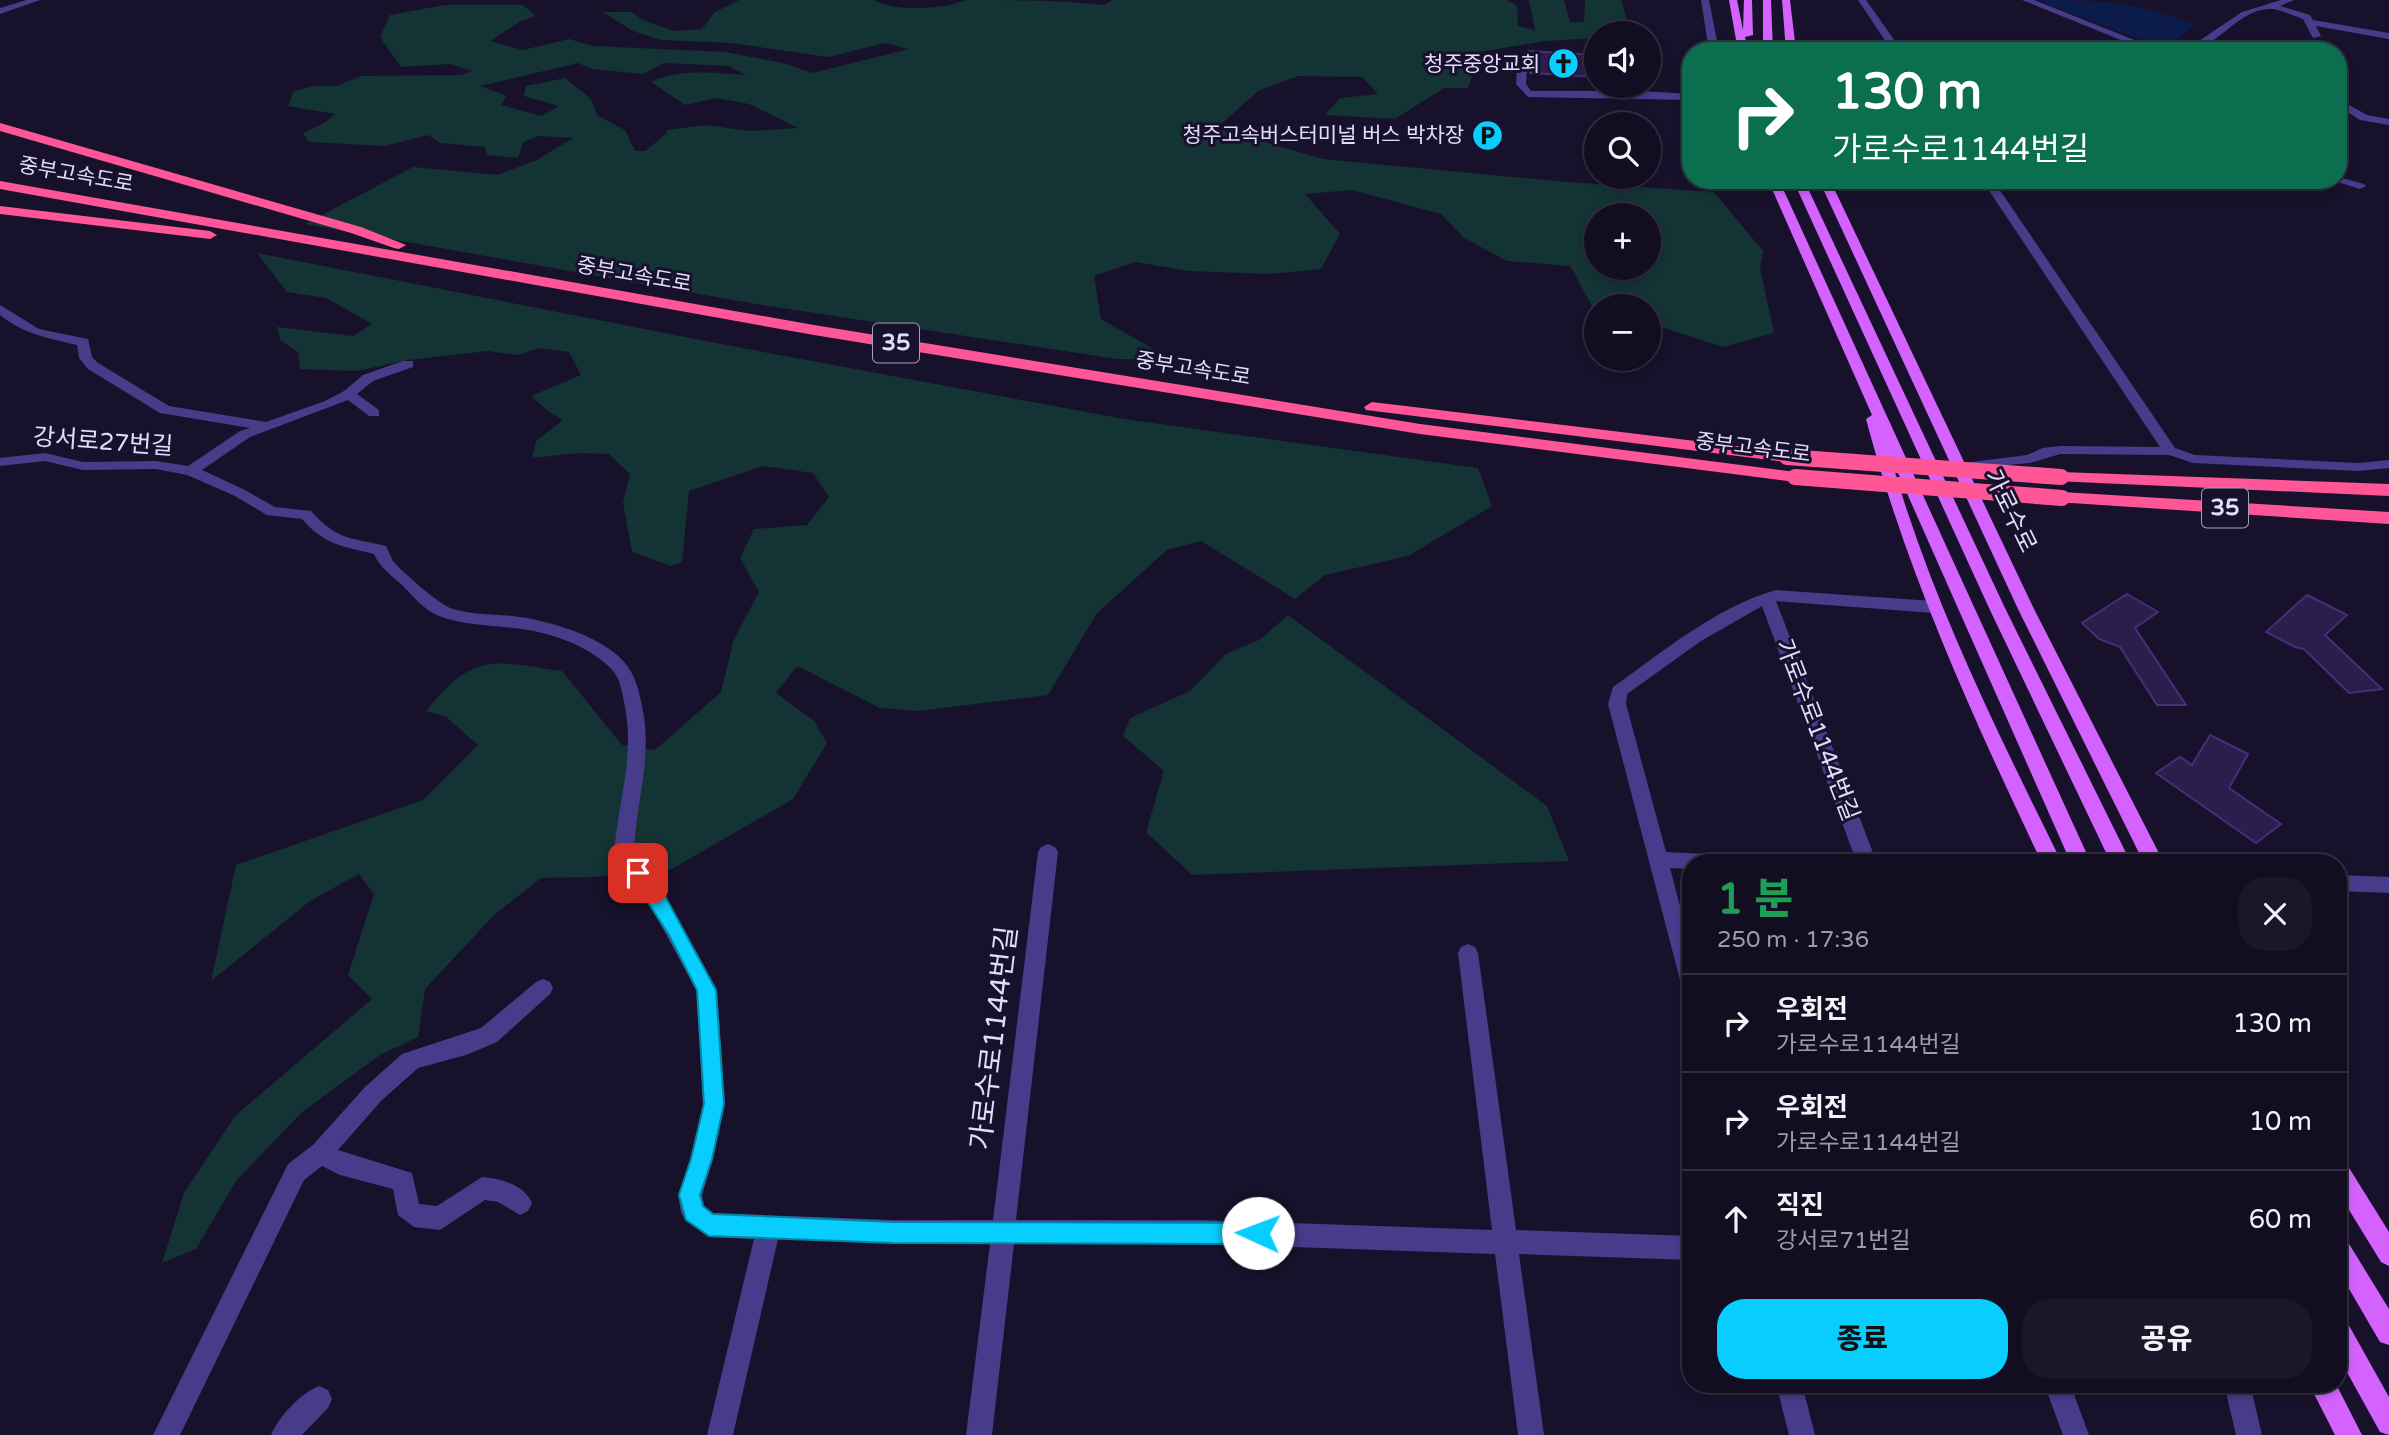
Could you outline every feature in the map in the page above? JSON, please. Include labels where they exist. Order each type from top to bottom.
[{"type":"highway","points":[[0,128],[356,230],[398,251]]},
{"type":"highway","name":"중부고속도로","points":[[0,176],[814,330],[1420,429],[1796,477],[2062,498],[2389,518]]},
{"type":"highway","name":"중부고속도로","points":[[0,184],[836,323],[1424,415],[1787,457],[2062,477],[2389,489]]},
{"type":"highway","points":[[0,210],[295,246],[398,251]]},
{"type":"main road","points":[[1733,0],[1743,42]]},
{"type":"main road","points":[[1746,42],[1748,0]]},
{"type":"main road","points":[[1767,0],[1768,42]]},
{"type":"main road","points":[[1786,0],[1790,42]]},
{"type":"main road","points":[[1777,189],[2077,854]]},
{"type":"main road","points":[[1802,189],[1997,608],[2117,854]]},
{"type":"main road","name":"가로수로","points":[[1828,189],[1957,467],[2150,854]]},
{"type":"main road","points":[[1864,382],[1878,438],[1933,607],[2048,854]]},
{"type":"main road","points":[[2347,1186],[2389,1254]]},
{"type":"main road","points":[[2347,1274],[2389,1333]]},
{"type":"main road","points":[[2347,1347],[2389,1423]]},
{"type":"main road","points":[[2327,1393],[2349,1435]]},
{"type":"street","points":[[0,11],[36,0]]},
{"type":"street","points":[[1704,0],[1712,42]]},
{"type":"street","points":[[1862,0],[1891,42]]},
{"type":"street","points":[[2026,0],[2134,42]]},
{"type":"street","points":[[2203,42],[2245,14],[2290,0]]},
{"type":"street","points":[[2270,7],[2297,13],[2311,22],[2389,36]]},
{"type":"street","points":[[2311,22],[2316,36]]},
{"type":"street","points":[[1522,70],[1521,84],[1528,94],[1682,97]]},
{"type":"street","points":[[2347,108],[2364,118],[2389,122]]},
{"type":"street","points":[[2347,183],[2361,186]]},
{"type":"street","points":[[1993,189],[2170,451]]},
{"type":"street","points":[[0,309],[35,332],[83,342],[86,358],[93,366],[165,410],[266,426]]},
{"type":"street","points":[[191,471],[227,444],[349,394],[368,378],[408,365]]},
{"type":"street","points":[[349,394],[374,413]]},
{"type":"street","points":[[1957,467],[2031,459],[2048,451],[2060,450],[2170,451],[2193,459],[2358,467],[2389,464]]},
{"type":"street","name":"강서로27번길","points":[[0,462],[45,457],[83,466],[156,466],[191,471],[238,492],[272,512],[306,514],[322,533],[336,540],[381,550],[384,564],[406,581],[424,601],[440,610],[458,616],[536,625],[593,649],[620,669],[631,695],[636,726],[636,777],[624,835],[624,856],[652,890],[707,990],[714,1104],[702,1159],[690,1195],[694,1212],[709,1225],[769,1227]]},
{"type":"street","points":[[1682,950],[1617,704],[1619,691],[1741,608],[1767,597],[1776,595],[1933,607]]},
{"type":"street","name":"가로수로1144번길","points":[[1767,597],[1864,854]]},
{"type":"street","name":"가로수로1144번길","points":[[979,1435],[1048,852]]},
{"type":"street","points":[[1658,860],[1682,861]]},
{"type":"street","points":[[2347,884],[2389,886]]},
{"type":"street","points":[[1468,953],[1531,1435]]},
{"type":"street","points":[[166,1435],[296,1172],[321,1153],[373,1094],[410,1061],[433,1052],[466,1045],[489,1035],[542,988]]},
{"type":"street","points":[[321,1153],[340,1164],[404,1181],[406,1207],[414,1215],[440,1218],[482,1188],[502,1191],[520,1203]]},
{"type":"street","points":[[720,1435],[769,1227],[892,1232],[1202,1232],[1682,1248]]},
{"type":"street","points":[[1790,1393],[1802,1435]]},
{"type":"street","points":[[2060,1393],[2076,1435]]},
{"type":"street","points":[[2239,1393],[2249,1435]]},
{"type":"street","points":[[284,1435],[319,1399]]},
{"type":"green space","points":[[739,0],[874,0],[889,6],[918,8],[971,0],[1055,1],[1105,5],[1112,0],[1507,0],[1517,6],[1518,26],[1535,30],[1529,0],[1564,0],[1570,22],[1584,22],[1584,39],[1546,41],[1479,52],[1468,88],[1444,88],[1395,119],[1325,115],[1340,98],[1378,94],[1362,77],[1298,76],[1258,91],[1217,128],[1323,159],[1584,183],[1584,189],[1661,188],[1714,192],[1763,251],[1760,269],[1774,333],[1723,347],[1661,327],[1661,294],[1585,294],[1570,266],[1507,261],[1464,238],[1441,214],[1352,190],[1305,194],[1340,234],[1321,269],[1270,274],[1189,271],[1135,262],[1094,276],[1101,319],[1171,359],[1117,359],[756,304],[305,224],[413,167],[497,175],[537,160],[573,138],[538,136],[523,142],[518,158],[487,155],[485,147],[440,143],[428,135],[384,146],[309,142],[303,133],[324,123],[335,114],[288,106],[293,92],[312,86],[337,86],[361,76],[461,75],[472,71],[450,64],[401,67],[380,37],[390,15],[445,5],[523,5],[536,16],[521,21],[490,41],[523,50],[569,39],[593,46],[726,52],[787,64],[812,73],[909,49],[885,43],[828,57],[732,43],[661,40],[633,31],[603,12],[631,12],[643,20],[674,31],[702,29],[715,12]],"holes":[[[578,63],[592,69],[643,74],[664,63],[729,66],[746,75],[685,73],[651,82],[685,105],[716,98],[749,104],[798,128],[750,131],[705,125],[667,130],[666,134],[645,151],[635,151],[625,130],[598,116],[590,98],[565,78],[526,86],[524,96],[559,106],[542,116],[501,105],[507,96],[480,86]]]},
{"type":"green space","points":[[1585,0],[1621,0],[1627,21],[1584,21]]},
{"type":"green space","points":[[257,253],[721,344],[1124,419],[1478,468],[1492,506],[1408,556],[1325,575],[1295,599],[1201,541],[1167,550],[1097,613],[1048,695],[918,711],[880,708],[797,666],[776,693],[814,721],[827,743],[793,799],[670,870],[592,877],[541,878],[494,915],[425,989],[418,1037],[380,1055],[302,1112],[236,1181],[196,1249],[162,1263],[184,1193],[235,1116],[372,999],[348,975],[374,894],[359,874],[310,901],[211,981],[236,865],[423,800],[478,745],[445,716],[426,711],[458,678],[472,669],[486,665],[501,663],[562,671],[622,745],[655,750],[721,692],[734,639],[759,592],[740,558],[754,529],[807,525],[829,497],[813,473],[763,466],[689,491],[682,562],[671,566],[632,552],[623,503],[630,474],[609,454],[579,453],[532,458],[536,441],[563,420],[531,396],[581,375],[569,352],[539,348],[518,355],[488,351],[408,360],[357,371],[300,369],[298,352],[280,340],[277,327],[353,336],[372,324],[326,298],[287,292]]},
{"type":"green space","points":[[1288,615],[1547,806],[1569,861],[1192,875],[1146,832],[1164,771],[1123,736],[1130,718],[1190,691],[1226,654],[1261,639]]},
{"type":"water","points":[[2036,0],[2098,1],[2136,6],[2175,17],[2195,26],[2172,42],[2146,42]]},
{"type":"building","name":"청주중앙교회","points":[[1529,51],[1584,54],[1584,76],[1530,73]]},
{"type":"building","points":[[2127,594],[2158,612],[2135,628],[2186,705],[2157,705],[2120,647],[2099,639],[2082,623]]},
{"type":"building","points":[[2307,595],[2347,615],[2325,635],[2382,689],[2349,693],[2304,649],[2266,632]]},
{"type":"building","points":[[2210,735],[2248,754],[2229,788],[2281,824],[2256,843],[2156,773],[2180,757],[2192,765]]},
{"type":"place","name":"청주중앙교회","points":[[1563,64]]},
{"type":"place","name":"청주고속버스터미널 버스 박차장","points":[[1487,135]]},
{"type":"route","points":[[638,873],[652,890],[676,930],[707,990],[714,1104],[702,1159],[690,1195],[694,1212],[709,1225],[892,1232],[1258,1233]]}]
